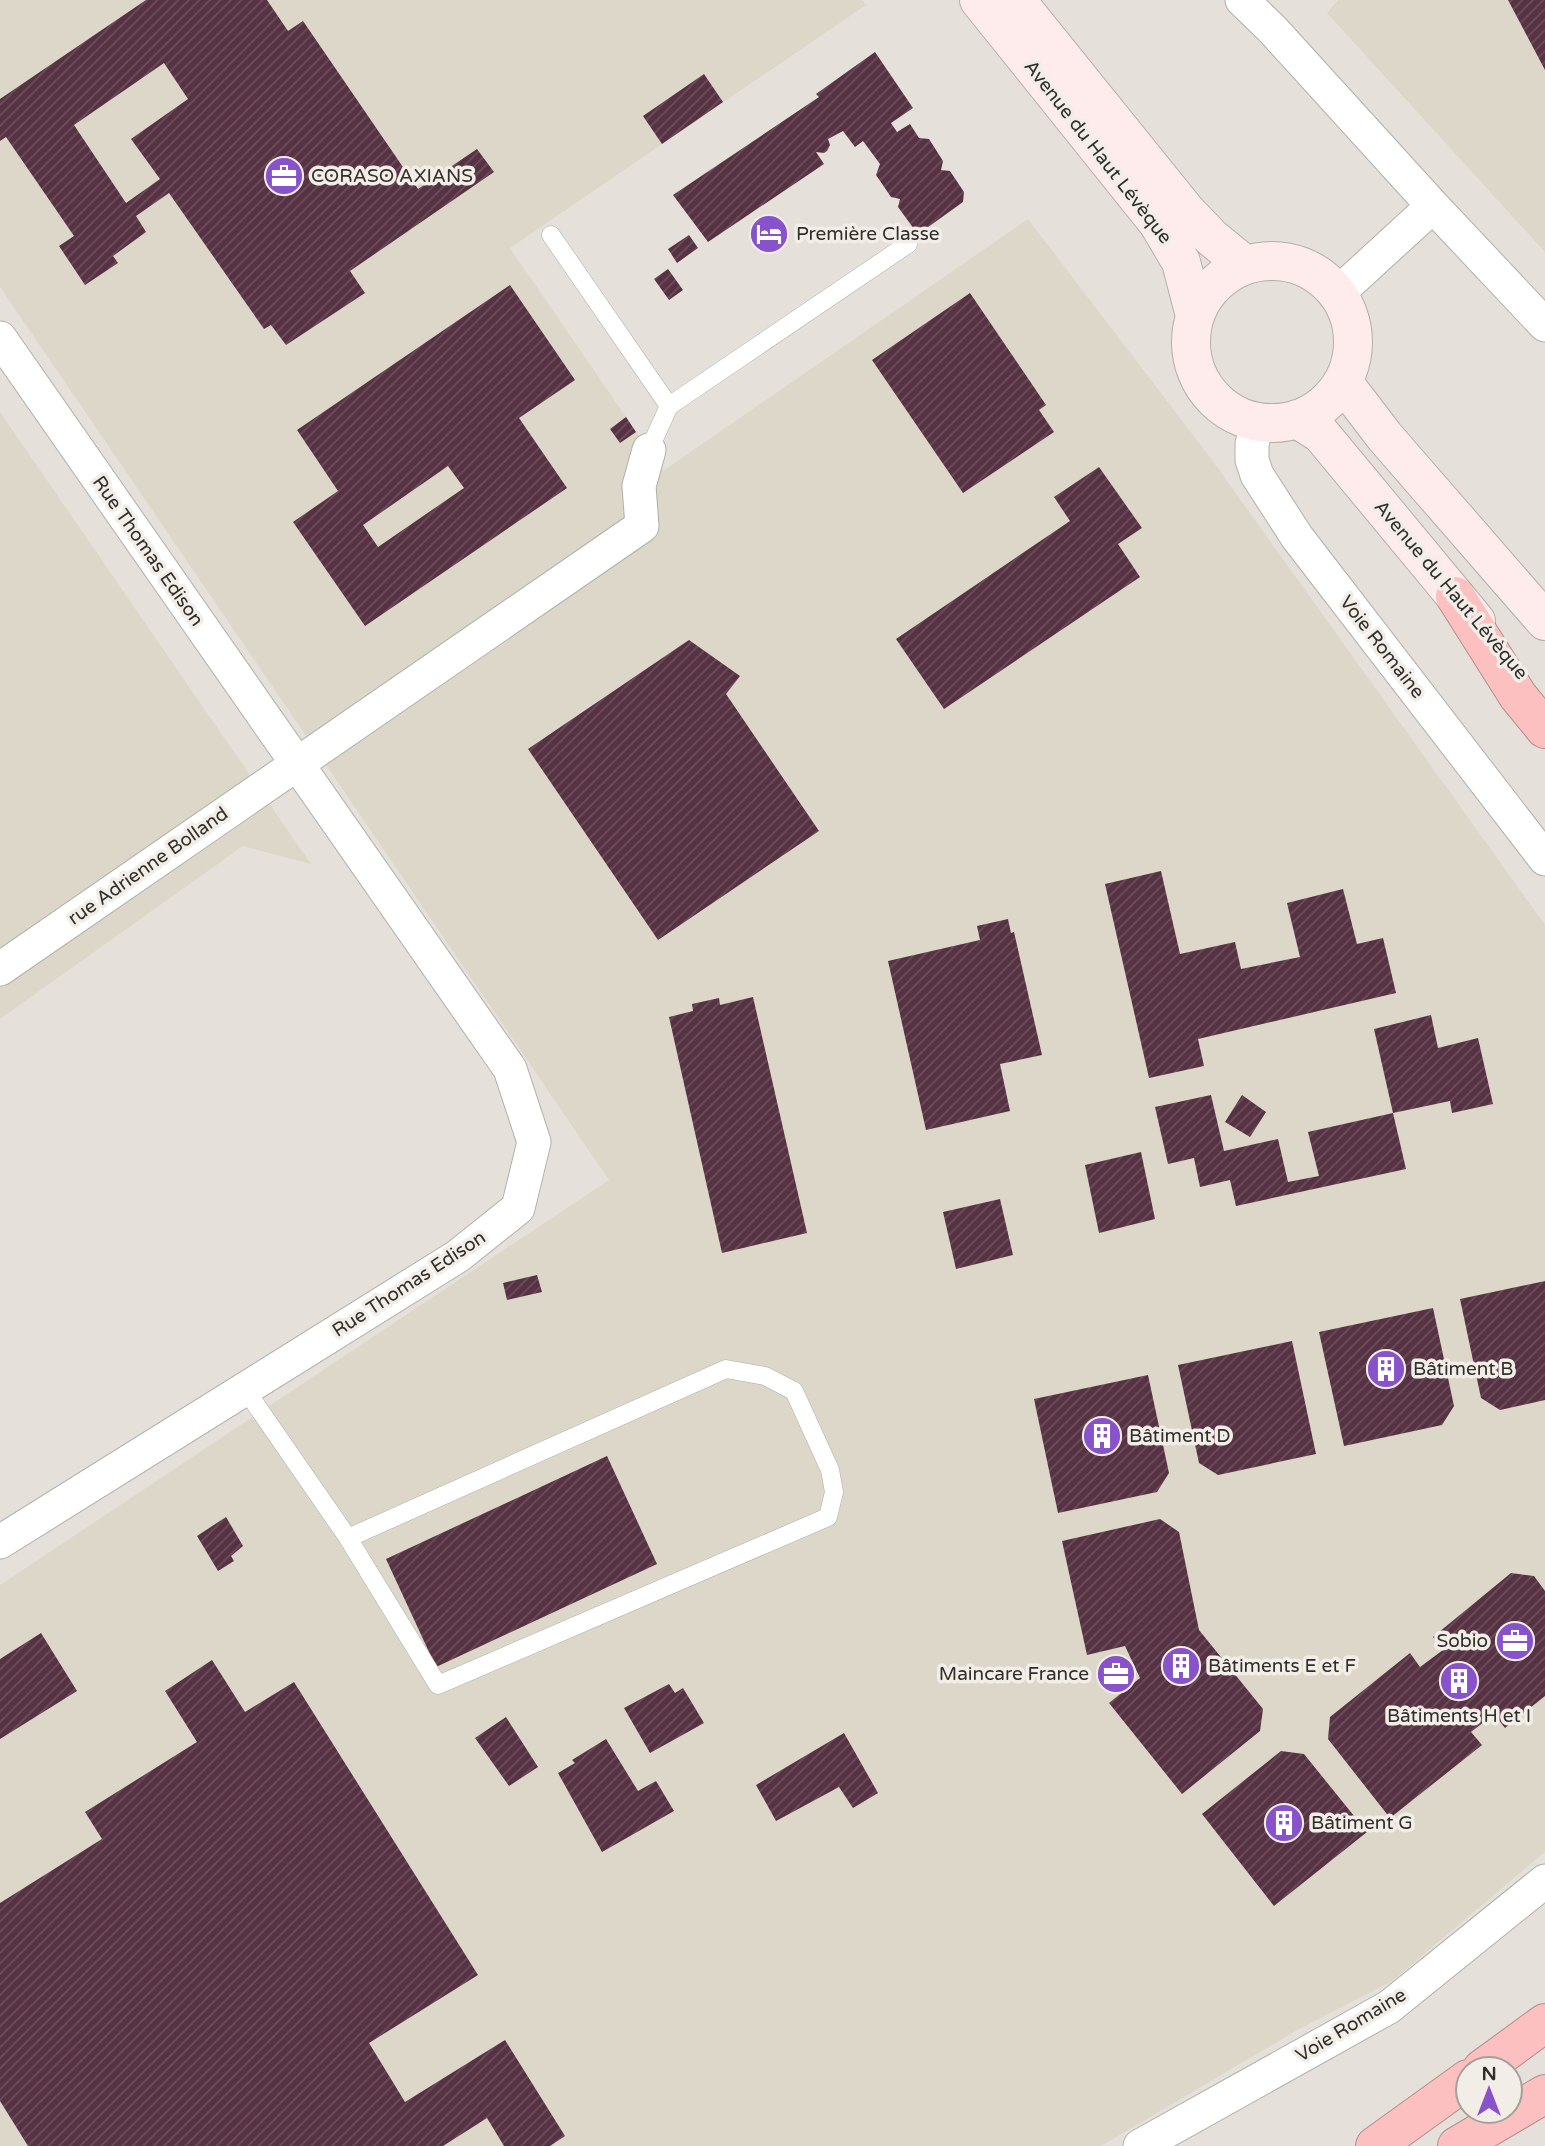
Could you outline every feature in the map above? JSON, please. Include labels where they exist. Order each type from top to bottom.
[{"type":"highway","points":[[1454,596],[1518,696],[1545,729]]},
{"type":"highway","points":[[1501,2055],[1545,2023]]},
{"type":"highway","points":[[1375,2146],[1454,2089]]},
{"type":"highway","points":[[1457,2146],[1545,2094]]},
{"type":"main road","name":"Avenue du Haut Lévèque","points":[[979,0],[1158,223],[1181,262],[1195,316]]},
{"type":"main road","name":"Avenue du Haut Lévèque","points":[[1016,0],[1186,211],[1212,238],[1245,265]]},
{"type":"main road","points":[[1270,260],[1296,264],[1320,275],[1338,293],[1349,314],[1354,337],[1351,360],[1343,382],[1331,398],[1315,411],[1297,419],[1278,423],[1258,422],[1231,412],[1210,394],[1196,371],[1190,343],[1195,316],[1206,294],[1223,276],[1245,265],[1270,260]]},
{"type":"main road","points":[[1343,382],[1385,437],[1545,621]]},
{"type":"main road","name":"Avenue du Haut Lévèque","points":[[1297,419],[1321,434],[1545,702]]},
{"type":"street","points":[[1242,0],[1273,30],[1545,325]]},
{"type":"street","points":[[1338,293],[1433,206]]},
{"type":"street","name":"Rue Thomas Edison","points":[[0,338],[510,1069],[534,1142],[518,1208],[458,1256],[0,1542]]},
{"type":"street","name":"Voie Romaine","points":[[1258,422],[1252,444],[1252,460],[1257,475],[1297,537],[1545,859]]},
{"type":"street","points":[[297,763],[642,526],[639,486],[649,450]]},
{"type":"street","name":"rue Adrienne Bolland","points":[[0,969],[297,763]]},
{"type":"street","name":"Voie Romaine","points":[[1140,2146],[1389,2007],[1545,1881]]},
{"type":"lane","points":[[551,235],[669,406]]},
{"type":"lane","points":[[649,450],[669,406],[908,244]]},
{"type":"lane","points":[[245,1389],[348,1538],[438,1685],[828,1517],[834,1492],[830,1470],[794,1391],[765,1376],[726,1369],[348,1538]]},
{"type":"shaded area","points":[[0,0],[862,0],[866,5],[510,248],[663,471],[1028,219],[1212,460],[1545,925],[1545,1852],[1392,1981],[1299,2029],[1101,2146],[0,2146],[0,1585],[609,1180],[0,287]]},
{"type":"shaded area","points":[[1338,0],[1545,0],[1545,252],[1327,13]]},
{"type":"shaded area","points":[[0,412],[311,864],[243,846],[0,1019]]},
{"type":"building","name":"CORASO AXIANS","points":[[146,0],[267,0],[288,31],[303,21],[418,189],[477,149],[494,172],[350,271],[365,293],[286,345],[271,325],[264,329],[169,193],[136,216],[146,232],[113,256],[118,263],[85,285],[59,246],[74,236],[6,137],[0,141],[0,99]],"holes":[[[164,63],[188,99],[131,139],[160,179],[126,203],[74,125]]]},
{"type":"building","points":[[1508,0],[1545,0],[1545,70]]},
{"type":"building","points":[[875,52],[913,108],[891,123],[897,132],[910,124],[919,138],[929,139],[943,161],[941,170],[950,171],[964,192],[963,202],[924,230],[914,229],[898,207],[900,199],[891,197],[876,175],[880,164],[863,141],[855,147],[843,131],[828,139],[830,145],[827,151],[816,152],[824,164],[708,242],[673,195],[819,97],[816,94]]},
{"type":"building","points":[[704,74],[723,102],[662,144],[643,116]]},
{"type":"building","points":[[689,235],[698,248],[677,263],[668,249]]},
{"type":"building","points":[[668,269],[683,290],[669,300],[654,279]]},
{"type":"building","points":[[510,285],[575,380],[519,418],[567,488],[365,626],[293,522],[338,491],[297,430]],"holes":[[[448,466],[464,488],[378,547],[363,525]]]},
{"type":"building","points":[[970,293],[1046,405],[1039,410],[1054,432],[963,493],[872,360]]},
{"type":"building","points":[[626,417],[636,432],[620,443],[610,429]]},
{"type":"building","points":[[1099,467],[1142,528],[1118,544],[1140,577],[944,709],[896,639],[1070,521],[1054,497]]},
{"type":"building","points":[[689,640],[740,676],[726,694],[819,831],[658,940],[528,749]]},
{"type":"building","points":[[1161,871],[1180,954],[1235,942],[1241,969],[1300,957],[1287,903],[1343,889],[1357,944],[1383,938],[1396,993],[1198,1039],[1204,1066],[1149,1078],[1105,884]]},
{"type":"building","points":[[1008,919],[1011,933],[1014,932],[1042,1055],[1000,1064],[1010,1111],[926,1130],[888,961],[980,940],[977,926]]},
{"type":"building","points":[[753,997],[807,1233],[722,1253],[669,1017],[693,1011],[692,1004],[719,998],[720,1005]]},
{"type":"building","points":[[1431,1015],[1438,1048],[1478,1038],[1493,1104],[1452,1113],[1450,1101],[1393,1113],[1374,1029]]},
{"type":"building","points":[[1211,1095],[1224,1151],[1278,1139],[1288,1182],[1319,1176],[1308,1132],[1393,1113],[1406,1169],[1236,1206],[1230,1180],[1200,1187],[1194,1158],[1168,1164],[1155,1107]]},
{"type":"building","points":[[1242,1095],[1266,1112],[1250,1137],[1225,1122]]},
{"type":"building","points":[[1141,1152],[1155,1219],[1099,1233],[1085,1165]]},
{"type":"building","points":[[1000,1199],[1013,1255],[956,1269],[943,1212]]},
{"type":"building","points":[[537,1275],[542,1292],[507,1300],[503,1283]]},
{"type":"building","points":[[1545,1281],[1545,1400],[1500,1410],[1481,1398],[1460,1299]]},
{"type":"building","name":"Bâtiment B","points":[[1433,1308],[1454,1406],[1442,1425],[1344,1446],[1319,1332]]},
{"type":"building","points":[[1292,1341],[1316,1454],[1218,1475],[1199,1463],[1178,1365]]},
{"type":"building","name":"Bâtiment D","points":[[1148,1375],[1169,1473],[1157,1492],[1058,1513],[1034,1399]]},
{"type":"building","points":[[607,1456],[657,1564],[436,1667],[386,1559]]},
{"type":"building","points":[[226,1517],[243,1546],[231,1556],[234,1561],[218,1571],[197,1536]]},
{"type":"building","name":"Bâtiments E et F","points":[[1160,1519],[1179,1532],[1199,1630],[1263,1709],[1260,1731],[1182,1794],[1109,1703],[1140,1678],[1125,1646],[1087,1655],[1062,1541]]},
{"type":"building","name":"Bâtiments H et I","points":[[1511,1573],[1534,1576],[1545,1591],[1545,1696],[1505,1728],[1494,1714],[1471,1732],[1482,1745],[1390,1818],[1328,1739],[1330,1717],[1410,1653],[1420,1667],[1443,1650],[1433,1637]]},
{"type":"building","points":[[41,1633],[77,1691],[0,1739],[0,1659]]},
{"type":"building","points":[[212,1660],[245,1712],[294,1682],[478,1975],[369,2043],[405,2102],[505,2040],[565,2136],[550,2146],[504,2146],[487,2118],[443,2146],[28,2146],[0,2101],[0,1903],[102,1839],[85,1812],[197,1742],[165,1691]]},
{"type":"building","points":[[669,1684],[675,1693],[683,1688],[704,1723],[650,1753],[624,1708]]},
{"type":"building","points":[[506,1717],[538,1767],[509,1786],[475,1738]]},
{"type":"building","points":[[844,1733],[878,1793],[853,1808],[839,1787],[776,1821],[756,1785]]},
{"type":"building","points":[[606,1739],[638,1791],[656,1781],[674,1811],[602,1852],[558,1773],[575,1763],[572,1760]]},
{"type":"building","name":"Bâtiment G","points":[[1281,1751],[1304,1754],[1367,1832],[1274,1906],[1202,1814]]},
{"type":"place","name":"CORASO AXIANS","points":[[284,176]]},
{"type":"place","name":"Première Classe","points":[[769,234]]},
{"type":"place","name":"Bâtiment B","points":[[1386,1369]]},
{"type":"place","name":"Bâtiment D","points":[[1102,1436]]},
{"type":"place","name":"Sobio","points":[[1515,1641]]},
{"type":"place","name":"Bâtiments E et F","points":[[1181,1666]]},
{"type":"place","name":"Maincare France","points":[[1116,1674]]},
{"type":"place","name":"Bâtiments H et I","points":[[1459,1681]]},
{"type":"place","name":"Bâtiment G","points":[[1284,1823]]}]
